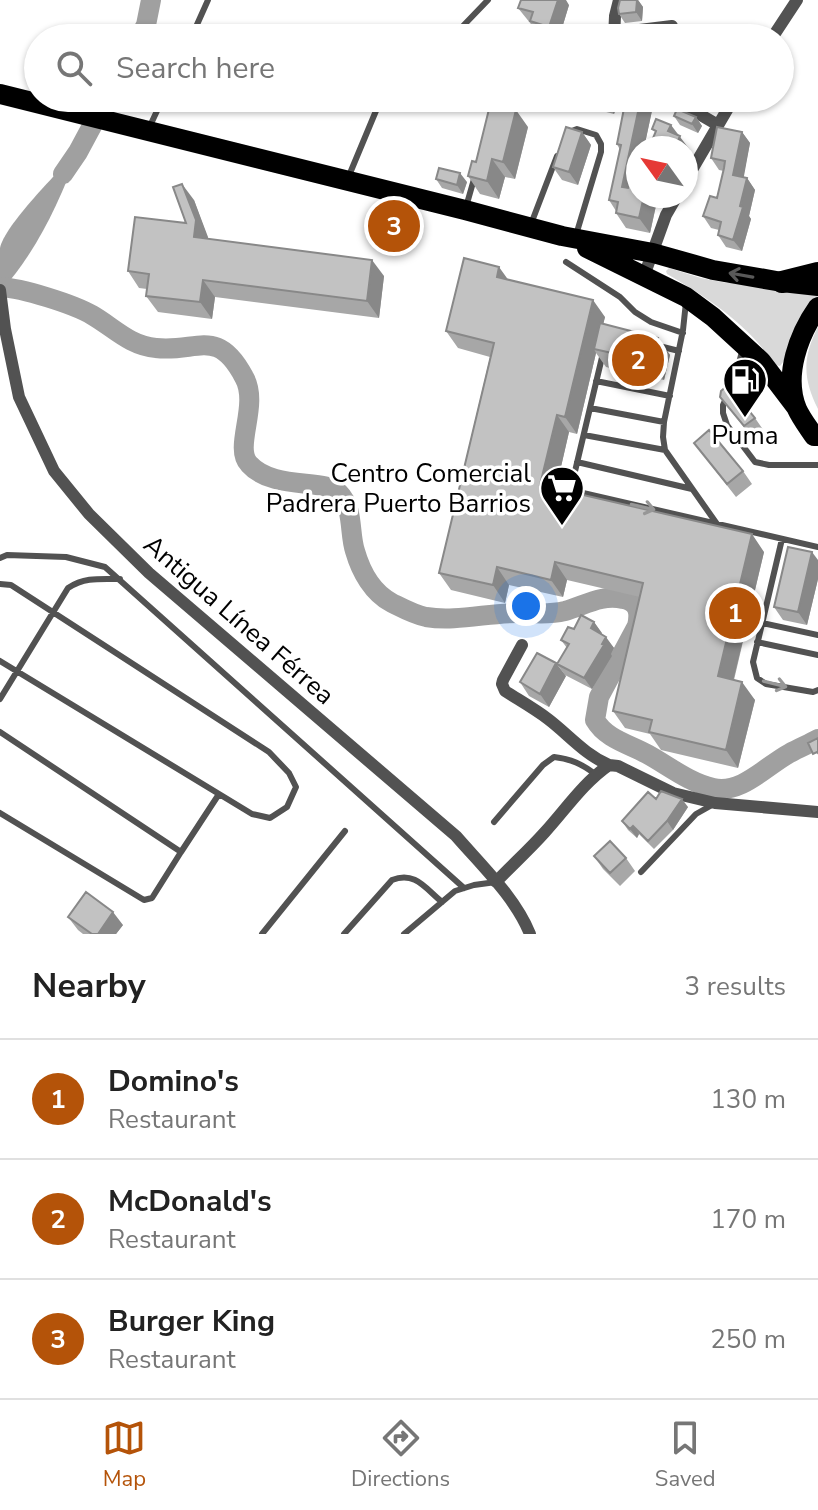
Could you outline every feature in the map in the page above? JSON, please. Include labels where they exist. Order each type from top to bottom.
[{"type":"highway","points":[[782,282],[818,273]]},
{"type":"main road","points":[[0,94],[24,99]]},
{"type":"main road","points":[[74,112],[569,237],[653,253],[713,270],[818,286]]},
{"type":"main road","points":[[569,237],[686,297],[713,317],[761,361],[817,439]]},
{"type":"main road","points":[[796,407],[793,369],[798,343],[818,307]]},
{"type":"street","points":[[615,24],[619,0]]},
{"type":"street","points":[[781,24],[797,0]]},
{"type":"street","points":[[694,112],[718,125]]},
{"type":"street","points":[[698,159],[726,112]]},
{"type":"street","points":[[644,276],[670,208]]},
{"type":"street","name":"Antigua Línea Férrea","points":[[0,292],[19,397],[54,471],[89,514],[149,573],[456,836],[496,882],[524,920],[530,934]]},
{"type":"street","points":[[522,645],[503,680],[505,691],[548,719],[595,759],[618,766],[673,793],[715,803],[818,812]]},
{"type":"street","points":[[496,882],[595,774],[609,765]]},
{"type":"lane","points":[[197,24],[208,0]]},
{"type":"lane","points":[[465,24],[488,0]]},
{"type":"lane","points":[[147,131],[156,112]]},
{"type":"lane","points":[[347,181],[376,112]]},
{"type":"lane","points":[[488,126],[492,112]]},
{"type":"lane","points":[[563,139],[577,129],[596,135],[601,144],[601,152],[569,237]]},
{"type":"lane","points":[[530,227],[557,154]]},
{"type":"lane","points":[[465,210],[477,169]]},
{"type":"lane","points":[[566,262],[620,297],[651,322],[683,333]]},
{"type":"lane","points":[[686,297],[683,333],[663,437],[665,450],[717,524]]},
{"type":"lane","points":[[654,344],[679,351]]},
{"type":"lane","points":[[744,345],[734,381],[723,405],[727,425],[755,462],[818,465]]},
{"type":"lane","points":[[603,351],[572,484],[576,489],[818,547]]},
{"type":"lane","points":[[596,381],[670,396]]},
{"type":"lane","points":[[590,408],[664,422]]},
{"type":"lane","points":[[584,435],[665,450]]},
{"type":"lane","points":[[577,462],[692,489]]},
{"type":"lane","points":[[782,539],[753,662],[757,678],[766,684],[813,692],[818,690]]},
{"type":"lane","points":[[0,558],[7,555],[66,557],[105,567],[464,888]]},
{"type":"lane","points":[[0,699],[68,588],[78,581],[120,579]]},
{"type":"lane","points":[[0,584],[11,585],[269,752],[289,773],[296,787],[287,807],[270,818],[252,814],[0,661]]},
{"type":"lane","points":[[762,623],[818,635]]},
{"type":"lane","points":[[757,642],[818,655]]},
{"type":"lane","points":[[0,732],[181,852]]},
{"type":"lane","points":[[494,822],[543,765],[554,757],[583,764],[595,774]]},
{"type":"lane","points":[[0,813],[144,900],[152,898],[219,794]]},
{"type":"lane","points":[[641,872],[696,814],[715,803]]},
{"type":"lane","points":[[262,934],[345,831]]},
{"type":"lane","points":[[344,934],[392,880],[402,876],[411,877],[442,902]]},
{"type":"lane","points":[[404,934],[455,891],[496,882]]},
{"type":"shaded area","points":[[78,152],[46,226],[25,261],[0,292],[0,248],[4,238],[34,198]]},
{"type":"shaded area","points":[[669,268],[727,283],[818,285],[818,298],[783,362],[780,366],[775,365],[740,325],[697,292],[667,274]]},
{"type":"shaded area","points":[[818,327],[818,409],[809,388],[806,368],[809,349]]},
{"type":"building","points":[[521,0],[558,0],[550,24],[530,21],[533,12],[518,8]]},
{"type":"building","points":[[620,0],[637,0],[636,12],[619,14]]},
{"type":"building","points":[[488,112],[516,112],[503,162],[492,159],[487,181],[468,176],[472,161],[476,162]]},
{"type":"building","points":[[623,112],[638,112],[633,136],[626,136],[626,168],[622,187],[626,188],[626,208],[641,208],[639,218],[616,213],[618,202],[609,200],[621,145],[617,144]]},
{"type":"building","points":[[676,112],[684,112],[696,117],[692,124],[674,116]]},
{"type":"building","points":[[656,119],[671,125],[668,131],[680,136],[654,136],[656,131],[652,129]]},
{"type":"building","points":[[566,127],[582,132],[569,172],[553,167]]},
{"type":"building","points":[[717,127],[742,132],[733,175],[747,178],[740,206],[743,207],[733,240],[718,235],[721,222],[703,216],[710,196],[717,198],[724,168],[725,161],[711,158]]},
{"type":"building","points":[[439,168],[460,173],[457,185],[436,179]]},
{"type":"building","points":[[182,184],[196,220],[194,237],[372,260],[367,301],[203,280],[200,302],[146,296],[149,274],[128,271],[135,217],[186,223],[173,187]]},
{"type":"building","name":"Centro Comercial Padrera Puerto Barrios","points":[[464,258],[499,267],[497,277],[593,300],[565,417],[557,415],[540,485],[752,534],[718,676],[742,682],[726,750],[649,732],[652,720],[613,711],[643,583],[555,562],[551,580],[497,567],[493,585],[439,573],[494,343],[446,331]]},
{"type":"building","points":[[600,323],[658,338],[652,362],[594,349]]},
{"type":"building","points":[[728,385],[755,418],[744,426],[720,397],[721,391]]},
{"type":"building","points":[[709,430],[743,471],[727,484],[694,443]]},
{"type":"building","points":[[788,547],[812,552],[798,612],[774,607]]},
{"type":"building","points":[[581,615],[594,622],[591,628],[606,637],[584,678],[557,664],[569,644],[561,640],[568,627],[574,629]]},
{"type":"building","points":[[537,653],[556,663],[540,694],[520,682]]},
{"type":"building","points":[[818,738],[818,753],[813,754],[808,743]]},
{"type":"building","points":[[661,791],[682,799],[648,841],[633,826],[630,829],[622,821],[648,792],[656,799]]},
{"type":"building","points":[[610,841],[626,858],[610,873],[594,856]]},
{"type":"building","points":[[86,892],[113,912],[98,934],[92,934],[68,917]]},
{"type":"waterway","points":[[146,24],[151,0]]},
{"type":"waterway","points":[[63,174],[99,112]]},
{"type":"waterway","points":[[0,287],[34,293],[73,306],[130,340],[147,346],[170,349],[205,345],[225,352],[234,361],[248,388],[244,447],[249,464],[271,478],[323,486],[339,493],[347,506],[353,544],[364,574],[379,594],[400,607],[426,617],[450,618],[554,613],[607,598],[623,599],[635,605],[637,626],[599,697],[595,720],[605,732],[618,740],[695,782],[723,789],[744,783],[818,739]]},
{"type":"place","name":"Burger King","points":[[394,226]]},
{"type":"place","name":"McDonald's","points":[[638,360]]},
{"type":"place","name":"Puma","points":[[745,419]]},
{"type":"place","name":"Centro Comercial Padrera Puerto Barrios","points":[[562,527]]},
{"type":"place","name":"Domino's","points":[[735,613]]}]
